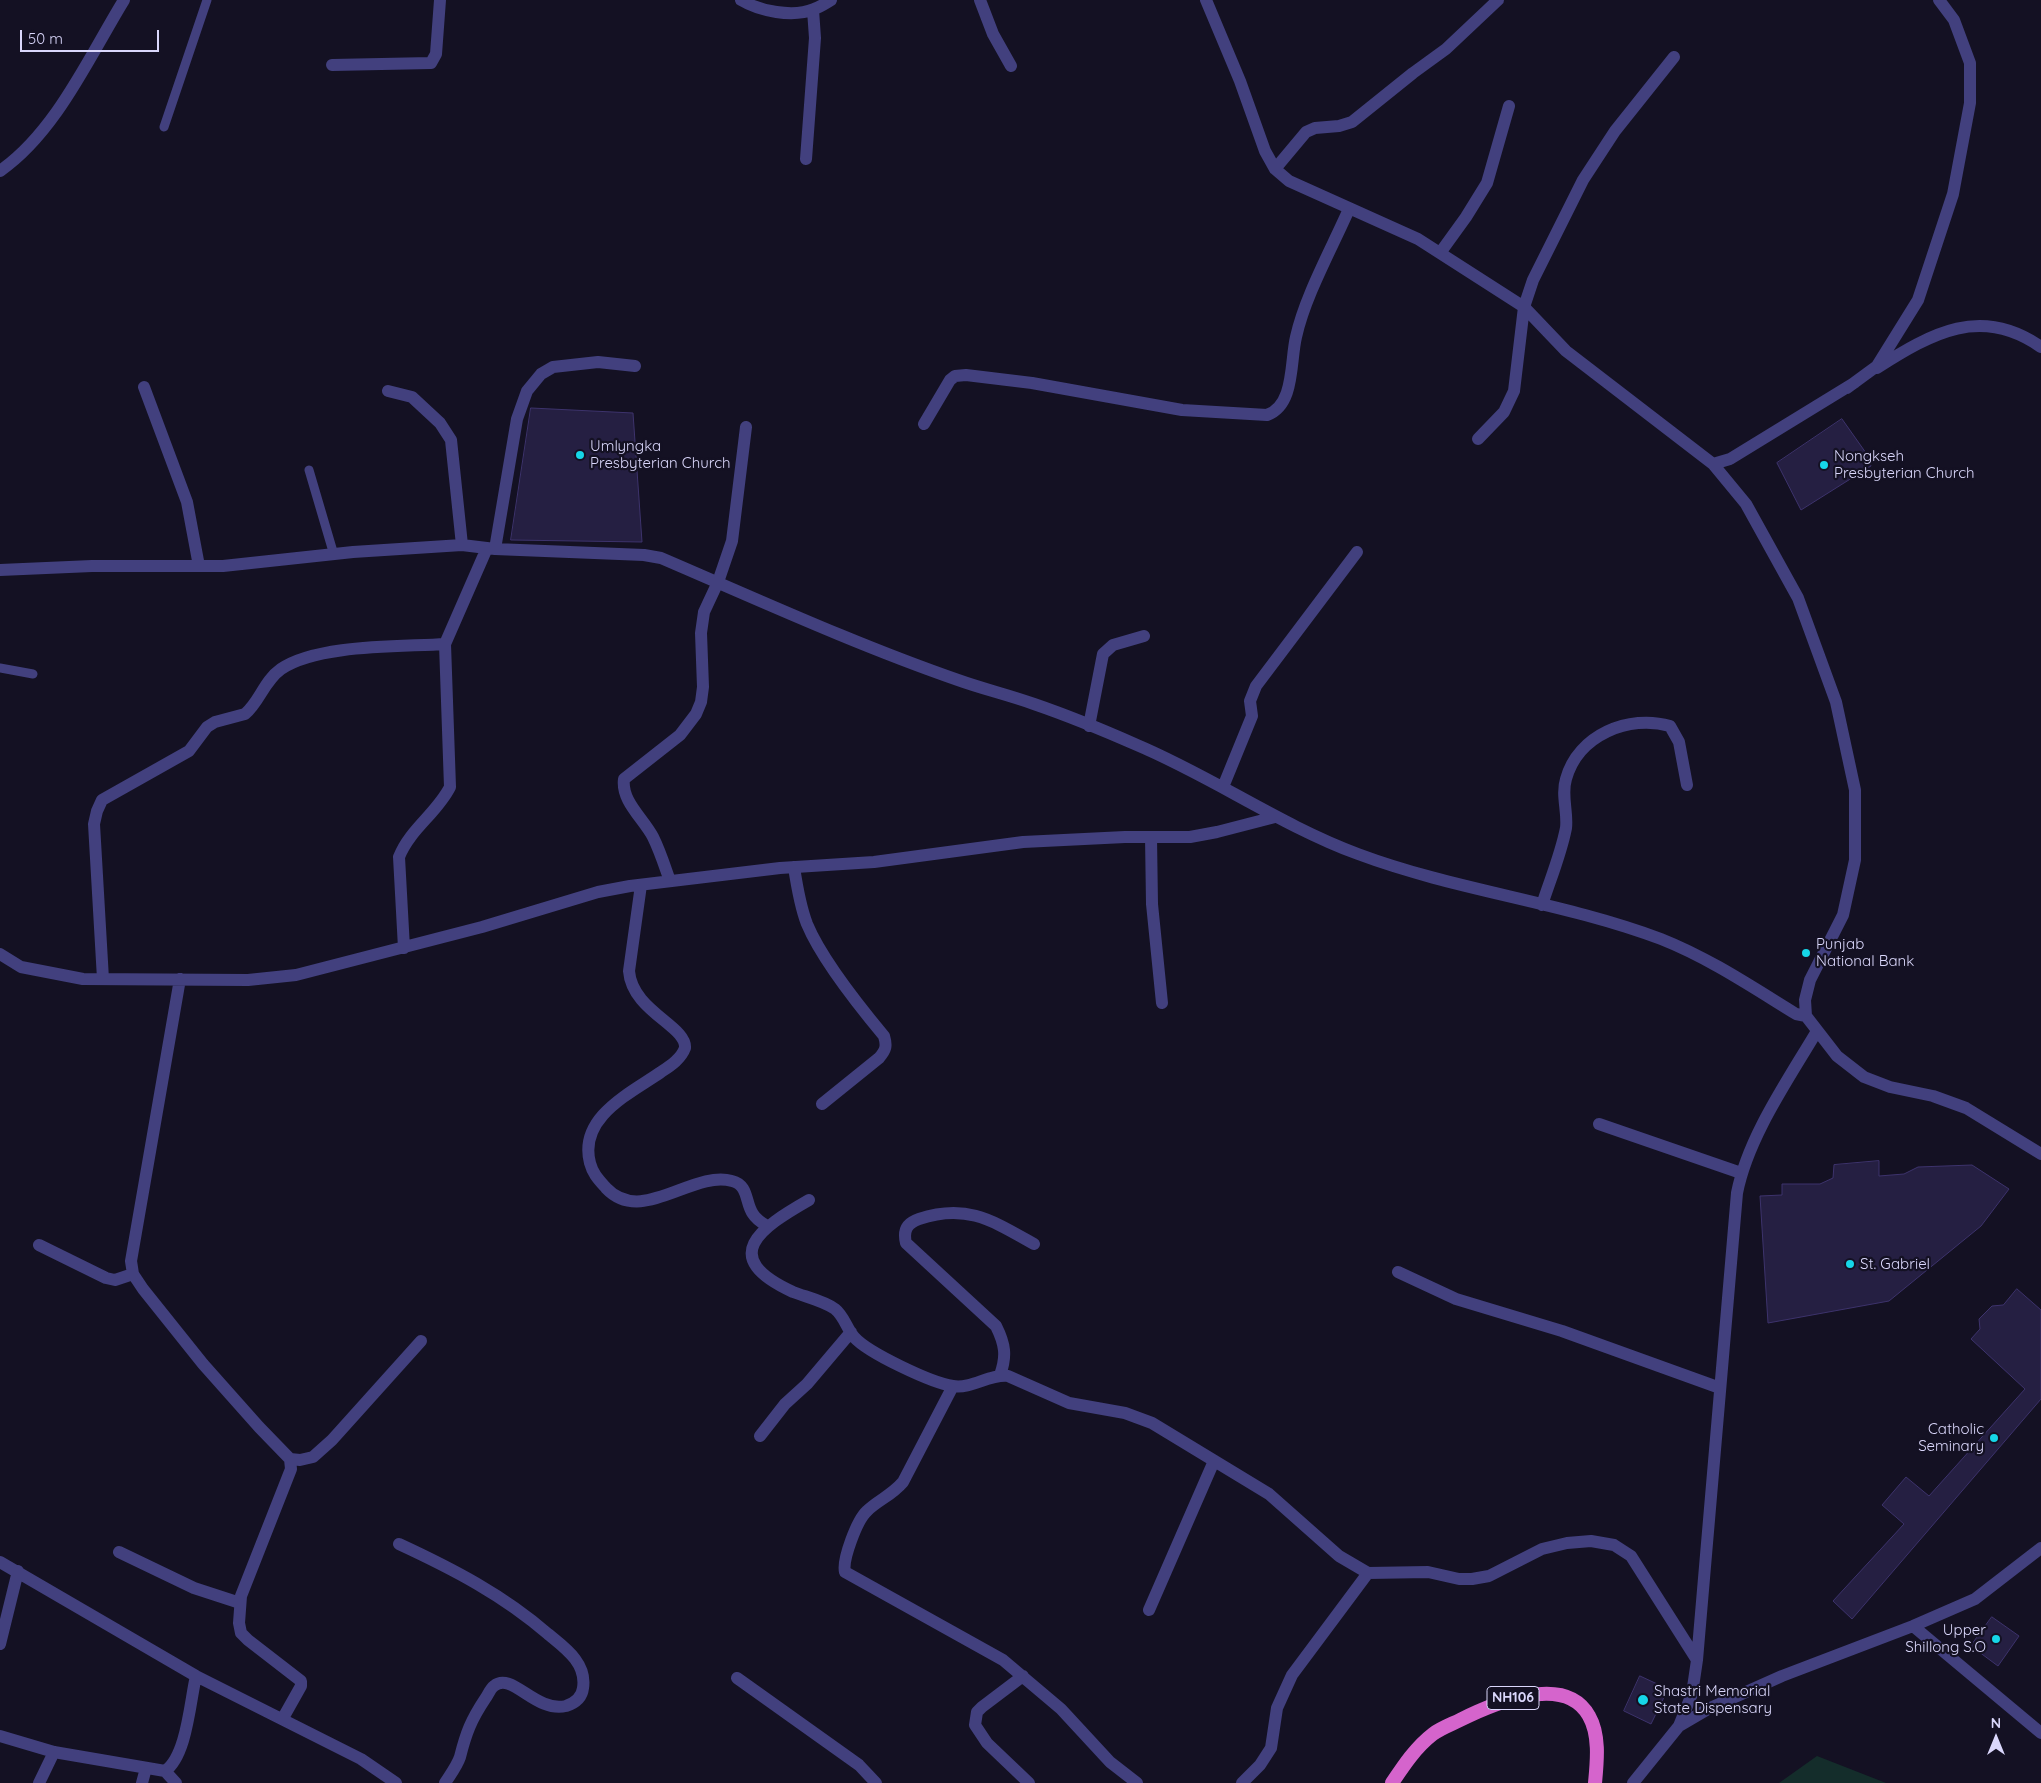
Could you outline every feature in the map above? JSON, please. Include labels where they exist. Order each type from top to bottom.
[{"type":"highway","name":"NH106","points":[[1392,1783],[1409,1758],[1434,1733],[1499,1702],[1546,1694],[1564,1697],[1579,1704],[1589,1714],[1595,1728],[1595,1783]]},
{"type":"street","points":[[0,171],[51,121],[124,0]]},
{"type":"street","points":[[332,65],[431,63],[436,54],[440,0]]},
{"type":"street","points":[[741,0],[768,10],[792,13],[812,10],[831,0]]},
{"type":"street","points":[[980,0],[993,34],[1011,66]]},
{"type":"street","points":[[1206,0],[1265,151],[1275,169],[1289,181],[1418,239],[1524,306],[1566,350],[1714,464],[1746,504],[1798,598],[1836,702],[1855,790],[1855,860],[1843,915],[1810,980],[1805,1000],[1806,1016],[1837,1056],[1864,1077],[1890,1087],[1932,1096],[1966,1108],[2041,1154]]},
{"type":"street","points":[[1275,169],[1306,132],[1315,128],[1339,126],[1352,122],[1446,49],[1498,0]]},
{"type":"street","points":[[1847,388],[1877,366],[1918,300],[1953,194],[1970,103],[1970,63],[1954,20],[1938,0]]},
{"type":"street","points":[[806,159],[815,38],[812,10]]},
{"type":"street","points":[[1478,439],[1504,412],[1514,391],[1524,306],[1533,280],[1582,180],[1616,131],[1674,57]]},
{"type":"street","points":[[1440,253],[1466,217],[1487,182],[1509,106]]},
{"type":"street","points":[[924,424],[950,380],[955,376],[966,375],[1032,384],[1182,410],[1267,415],[1276,412],[1287,393],[1296,335],[1304,311],[1350,209]]},
{"type":"street","points":[[1714,464],[1730,458],[1847,388],[1904,351],[1931,337],[1957,327],[1986,325],[2005,329],[2023,335],[2041,347]]},
{"type":"street","points":[[404,948],[399,857],[404,844],[445,798],[450,786],[445,644],[491,549],[517,419],[527,392],[541,374],[553,366],[569,363],[598,362],[635,366]]},
{"type":"street","points":[[144,387],[187,502],[199,566]]},
{"type":"street","points":[[388,392],[412,397],[440,424],[451,440],[462,545]]},
{"type":"street","points":[[670,881],[653,838],[622,789],[624,780],[680,736],[696,714],[701,702],[703,686],[701,633],[704,612],[718,582],[732,541],[746,428]]},
{"type":"street","points":[[0,570],[92,566],[199,566],[462,545],[491,549],[644,554],[661,558],[901,658],[1089,726],[1184,765],[1275,817],[1328,843],[1362,856],[1603,920],[1668,942],[1698,955],[1796,1014],[1806,1016]]},
{"type":"street","points":[[1223,788],[1252,716],[1250,701],[1256,686],[1357,552]]},
{"type":"street","points":[[1089,726],[1103,654],[1113,645],[1144,636]]},
{"type":"street","points":[[103,979],[94,824],[102,800],[189,751],[207,726],[245,714],[267,681],[280,670],[297,660],[352,650],[445,644]]},
{"type":"street","points":[[1542,905],[1566,828],[1564,793],[1566,778],[1576,760],[1592,740],[1610,729],[1633,722],[1654,721],[1670,726],[1679,742],[1687,785]]},
{"type":"street","points":[[0,954],[21,967],[62,976],[103,979],[248,980],[296,976],[482,928],[598,892],[641,885],[794,868],[874,862],[1023,842],[1190,837],[1218,832],[1275,817]]},
{"type":"street","points":[[1151,837],[1152,904],[1162,1003]]},
{"type":"street","points":[[794,868],[799,900],[808,926],[833,968],[884,1036],[886,1043],[886,1050],[880,1058],[822,1104]]},
{"type":"street","points":[[641,885],[629,971],[630,983],[642,1003],[683,1037],[685,1048],[670,1066],[614,1105],[599,1118],[590,1138],[588,1156],[593,1174],[610,1192],[627,1200],[644,1201],[701,1183],[732,1180],[739,1184],[747,1195],[753,1214],[767,1226]]},
{"type":"street","points":[[180,980],[132,1255],[133,1274],[204,1364],[259,1427],[290,1459],[291,1469],[244,1585],[238,1611],[242,1633],[248,1640],[301,1681],[301,1686],[283,1718]]},
{"type":"street","points":[[1633,1783],[1678,1726],[1692,1694],[1697,1660],[1737,1193],[1741,1173],[1749,1153],[1784,1087],[1817,1031]]},
{"type":"street","points":[[1599,1124],[1741,1173]]},
{"type":"street","points":[[809,1200],[767,1226],[758,1235],[752,1252],[754,1264],[760,1272],[791,1291],[834,1309],[862,1344],[882,1356],[953,1386],[979,1382],[1000,1375],[1008,1376],[1069,1403],[1138,1417],[1152,1423],[1268,1494],[1339,1556],[1368,1573],[1428,1572],[1460,1579],[1472,1579],[1489,1576],[1542,1549],[1567,1543],[1591,1541],[1614,1545],[1631,1556],[1697,1660]]},
{"type":"street","points":[[1000,1375],[1005,1361],[1005,1344],[996,1326],[906,1243],[904,1232],[908,1225],[914,1221],[934,1214],[970,1213],[987,1218],[1034,1244]]},
{"type":"street","points":[[38,1245],[98,1276],[115,1280],[133,1274]]},
{"type":"street","points":[[1398,1272],[1456,1299],[1562,1331],[1720,1388]]},
{"type":"street","points":[[760,1436],[785,1404],[808,1384],[851,1332]]},
{"type":"street","points":[[290,1459],[300,1460],[314,1457],[332,1440],[421,1341]]},
{"type":"street","points":[[953,1386],[904,1482],[893,1493],[863,1515],[844,1560],[844,1567],[850,1577],[886,1594],[1003,1660],[1062,1709],[1110,1762],[1137,1783]]},
{"type":"street","points":[[1149,1610],[1214,1461]]},
{"type":"street","points":[[399,1544],[454,1569],[523,1612],[575,1657],[584,1675],[582,1693],[576,1701],[554,1707],[544,1705],[511,1683],[501,1683],[494,1686],[471,1720],[460,1758],[444,1783]]},
{"type":"street","points":[[1678,1726],[1708,1709],[1782,1676],[1913,1626],[1975,1599],[2040,1549]]},
{"type":"street","points":[[119,1552],[194,1588],[240,1603]]},
{"type":"street","points":[[0,1562],[196,1676],[283,1718],[361,1759],[396,1783]]},
{"type":"street","points":[[0,1644],[18,1571]]},
{"type":"street","points":[[1242,1783],[1260,1765],[1271,1748],[1277,1708],[1292,1675],[1368,1573]]},
{"type":"street","points":[[1913,1626],[2041,1732]]},
{"type":"street","points":[[165,1771],[171,1767],[180,1751],[196,1676]]},
{"type":"street","points":[[1023,1676],[982,1707],[978,1712],[976,1725],[988,1743],[1029,1783]]},
{"type":"street","points":[[737,1678],[858,1765],[876,1783]]},
{"type":"street","points":[[0,1736],[54,1752],[165,1771],[176,1783]]},
{"type":"street","points":[[39,1783],[54,1752]]},
{"type":"street","points":[[142,1783],[146,1768]]},
{"type":"lane","points":[[164,127],[207,0]]},
{"type":"lane","points":[[309,470],[334,554]]},
{"type":"lane","points":[[0,668],[33,674]]},
{"type":"green space","points":[[1817,1756],[1886,1783],[1779,1783]]},
{"type":"building","name":"Umlyngka Presbyterian Church","points":[[531,408],[633,413],[642,542],[511,540]]},
{"type":"building","name":"Nongkseh Presbyterian Church","points":[[1842,419],[1866,453],[1871,466],[1801,510],[1777,463]]},
{"type":"building","name":"St. Gabriel","points":[[1879,1161],[1879,1176],[1904,1174],[1918,1167],[1972,1165],[2009,1189],[1981,1226],[1889,1301],[1768,1323],[1760,1196],[1782,1195],[1782,1184],[1820,1184],[1833,1178],[1834,1165]]},
{"type":"building","name":"Catholic Seminary","points":[[2017,1289],[2041,1310],[2041,1399],[1852,1619],[1833,1601],[1904,1524],[1882,1505],[1906,1477],[1929,1496],[2025,1389],[1971,1339],[1980,1329],[1979,1319],[1992,1306],[2003,1305]]},
{"type":"building","points":[[1992,1617],[2019,1636],[1998,1666],[1971,1646]]},
{"type":"building","points":[[1640,1676],[1668,1689],[1651,1724],[1624,1711]]},
{"type":"place","name":"Umlyngka Presbyterian Church","points":[[580,455]]},
{"type":"place","name":"Nongkseh Presbyterian Church","points":[[1824,465]]},
{"type":"place","name":"Punjab National Bank","points":[[1806,953]]},
{"type":"place","name":"St. Gabriel","points":[[1850,1264]]},
{"type":"place","name":"Catholic Seminary","points":[[1994,1438]]},
{"type":"place","name":"Upper Shillong S.O","points":[[1996,1639]]},
{"type":"place","name":"Shastri Memorial State Dispensary","points":[[1643,1700]]}]
